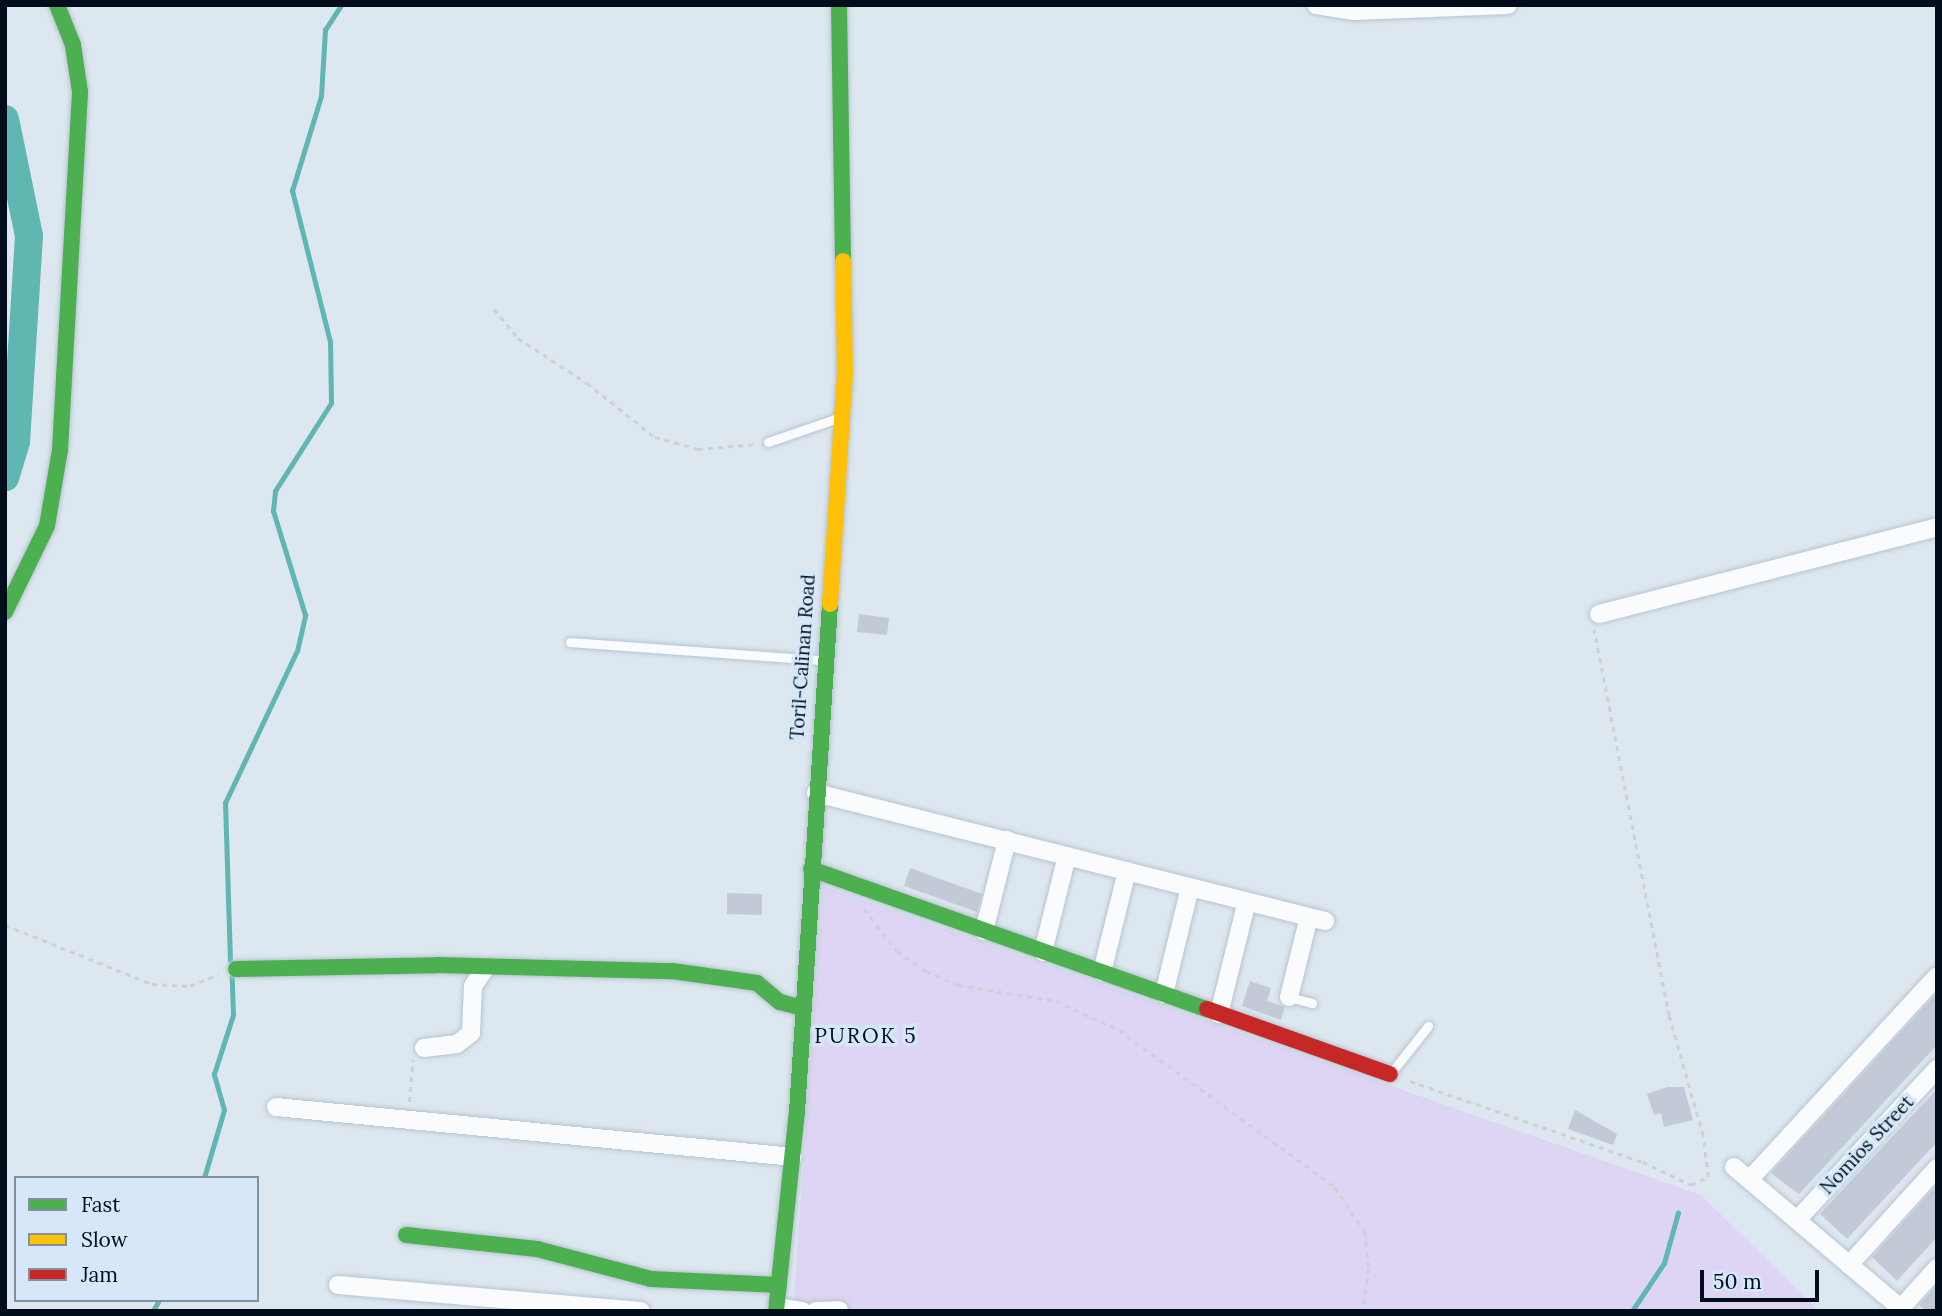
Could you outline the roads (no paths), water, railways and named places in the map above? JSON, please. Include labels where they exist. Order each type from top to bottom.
[{"type":"street","points":[[5,612],[47,526],[60,450],[80,92],[73,45],[57,5]]},
{"type":"street","name":"Toril-Calinan Road","points":[[777,1309],[793,1157],[822,660],[842,417],[845,261],[839,5]]},
{"type":"street","points":[[1316,5],[1355,10],[1508,5]]},
{"type":"street","points":[[1600,614],[1937,527]]},
{"type":"street","points":[[816,793],[1317,919],[1289,998]]},
{"type":"street","points":[[984,931],[1007,840]]},
{"type":"street","points":[[1043,952],[1067,856]]},
{"type":"street","points":[[811,869],[1390,1074]]},
{"type":"street","points":[[1102,972],[1127,871]]},
{"type":"street","points":[[1164,994],[1190,887]]},
{"type":"street","points":[[1219,1014],[1247,901]]},
{"type":"street","points":[[236,969],[437,965],[484,970],[704,974],[757,984],[780,1002],[803,1008]]},
{"type":"street","points":[[424,1048],[457,1044],[471,1033],[473,986],[484,970]]},
{"type":"street","points":[[1749,1180],[1937,976]]},
{"type":"street","name":"Nomios Street","points":[[1797,1220],[1937,1069]]},
{"type":"street","points":[[276,1107],[793,1157]]},
{"type":"street","points":[[1734,1167],[1902,1310],[1937,1268]]},
{"type":"street","points":[[1849,1265],[1937,1168]]},
{"type":"street","points":[[407,1235],[537,1249],[651,1279],[779,1285]]},
{"type":"street","points":[[338,1285],[641,1311]]},
{"type":"street","points":[[777,1309],[803,1311]]},
{"type":"street","points":[[816,1311],[843,1310]]},
{"type":"lane","points":[[768,442],[842,417]]},
{"type":"lane","points":[[570,642],[822,660]]},
{"type":"lane","points":[[1289,998],[1312,1003]]},
{"type":"lane","points":[[1390,1074],[1428,1026]]},
{"type":"waterway","points":[[230,961],[225,803],[297,651],[305,615],[273,511],[275,491],[331,403],[330,342],[292,191],[321,96],[325,30],[341,5]]},
{"type":"waterway","points":[[5,119],[29,236],[16,442],[5,477]]},
{"type":"waterway","points":[[205,1176],[224,1110],[214,1074],[233,1015],[232,977]]},
{"type":"waterway","points":[[1632,1311],[1664,1263],[1678,1213]]},
{"type":"waterway","points":[[153,1311],[158,1302]]},
{"type":"district","name":"PUROK 5","points":[[866,1036]]}]
